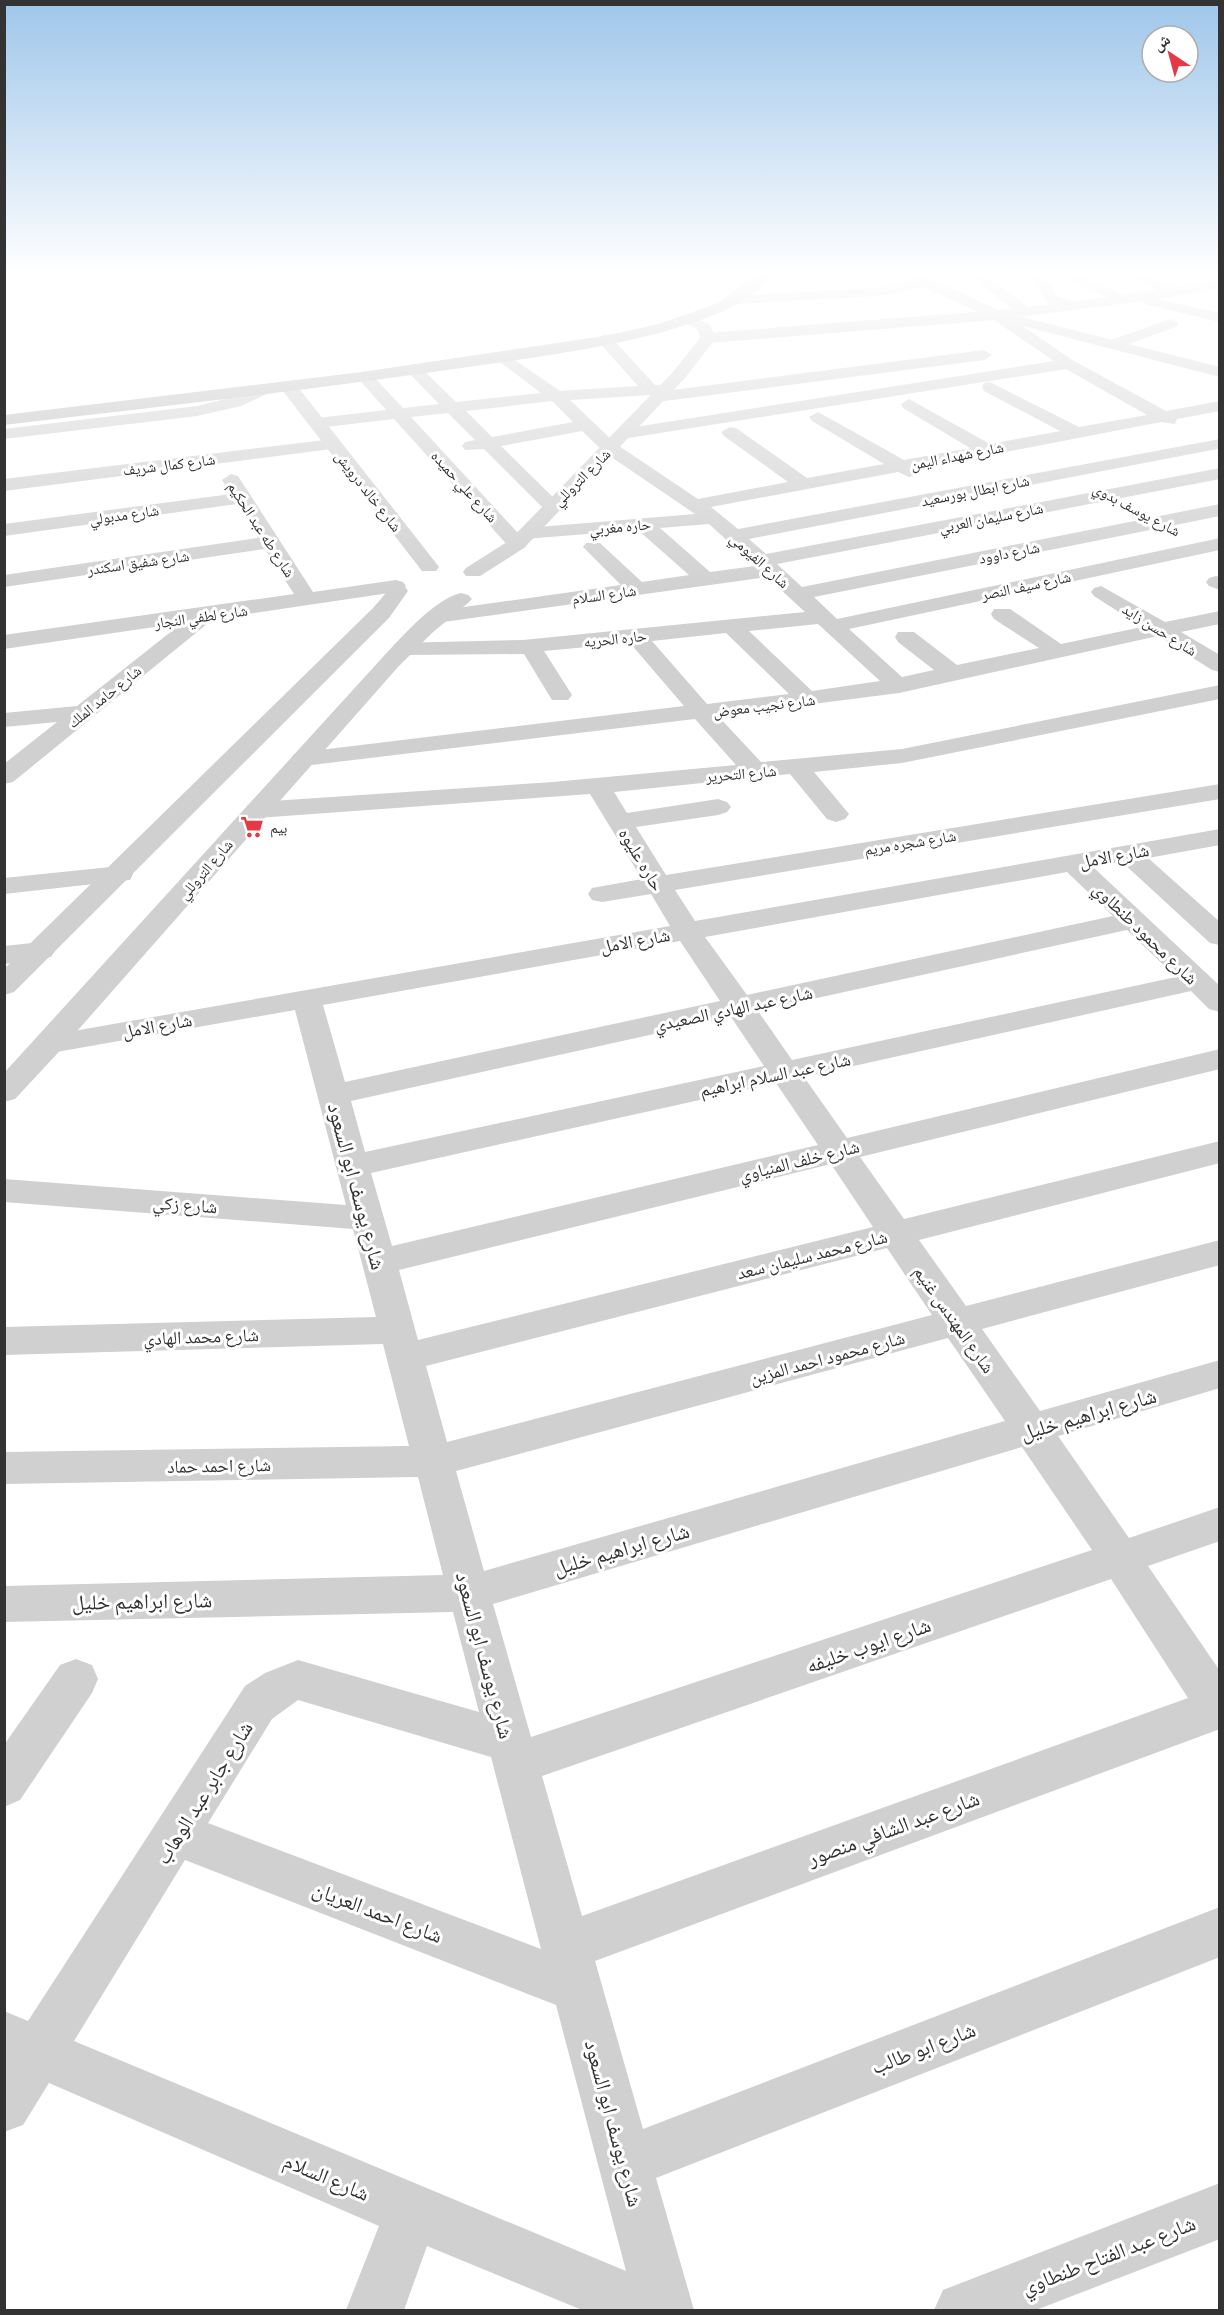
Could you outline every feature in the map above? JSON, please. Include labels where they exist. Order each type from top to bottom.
[{"type":"main road","points":[[4,407],[236,379]]},
{"type":"main road","points":[[4,420],[341,379]]},
{"type":"street","name":"شارع علي حميده","points":[[367,379],[434,452],[521,539]]},
{"type":"street","points":[[423,379],[552,506]]},
{"type":"street","name":"شارع الفيومي","points":[[533,379],[556,396],[586,425],[616,441],[694,505],[714,518],[899,686]]},
{"type":"street","points":[[645,379],[658,392]]},
{"type":"street","name":"شارع التروللي","points":[[4,986],[120,874],[381,613],[413,599],[461,599],[471,596],[482,586],[482,581],[473,572],[521,539],[616,441],[658,392],[674,379]]},
{"type":"street","points":[[317,423],[556,396],[658,392],[773,379]]},
{"type":"street","points":[[616,441],[980,379]]},
{"type":"street","points":[[1095,379],[1162,417],[1218,444]]},
{"type":"street","name":"شارع خالد درويش","points":[[288,386],[429,567]]},
{"type":"street","points":[[990,387],[1077,433]]},
{"type":"street","points":[[4,434],[197,411],[235,402],[263,389]]},
{"type":"street","points":[[909,404],[987,450]]},
{"type":"street","name":"شارع شهداء اليمن","points":[[694,505],[1220,406]]},
{"type":"street","points":[[818,417],[1075,574]]},
{"type":"street","points":[[434,452],[586,425]]},
{"type":"street","points":[[730,432],[803,484]]},
{"type":"street","name":"شارع كمال شريف","points":[[4,485],[333,444]]},
{"type":"street","name":"شارع ابطال بورسعيد","points":[[734,536],[1218,444]]},
{"type":"street","name":"شارع طه عبد الحكيم","points":[[217,458],[308,600]]},
{"type":"street","name":"شارع يوسف بدوي","points":[[1067,472],[1160,522],[1213,545]]},
{"type":"street","name":"شارع سليمان العربي","points":[[767,566],[985,518],[1220,473]]},
{"type":"street","name":"شارع مدبولي","points":[[4,531],[243,498]]},
{"type":"street","name":"شارع داوود","points":[[798,594],[1220,510]]},
{"type":"street","name":"حاره مغربي","points":[[521,539],[714,518]]},
{"type":"street","points":[[643,524],[705,579]]},
{"type":"street","name":"شارع شفيق اسكندر","points":[[4,581],[271,542]]},
{"type":"street","name":"شارع سيف النصر","points":[[829,622],[920,607],[1213,545]]},
{"type":"street","points":[[593,547],[638,590]]},
{"type":"street","name":"شارع السلام","points":[[413,599],[638,590],[767,566]]},
{"type":"street","points":[[413,599],[398,580],[405,574],[429,567],[453,567],[473,572]]},
{"type":"street","points":[[880,577],[920,607]]},
{"type":"street","name":"شارع حسن زايد","points":[[1101,592],[1220,665]]},
{"type":"street","name":"شارع التروللي","points":[[4,1092],[51,1044],[257,810],[405,648],[413,599]]},
{"type":"street","name":"شارع لطفي النجار","points":[[4,642],[308,600],[413,599]]},
{"type":"street","points":[[1002,614],[1059,652]]},
{"type":"street","name":"شارع حامد الملك","points":[[4,777],[204,616]]},
{"type":"street","name":"شارع نجيب معوض","points":[[303,759],[899,686],[1220,617]]},
{"type":"street","name":"حاره الحريه","points":[[405,648],[494,649],[732,627],[829,622]]},
{"type":"street","points":[[732,627],[807,699]]},
{"type":"street","points":[[636,636],[755,771]]},
{"type":"street","points":[[906,637],[954,674]]},
{"type":"street","points":[[530,646],[560,695]]},
{"type":"street","name":"شارع التحرير","points":[[257,810],[598,786],[902,756],[1220,693]]},
{"type":"street","points":[[4,720],[83,713]]},
{"type":"street","points":[[797,767],[836,814]]},
{"type":"street","points":[[620,822],[723,815],[697,777]]},
{"type":"street","name":"حاره عليوه","points":[[598,786],[687,931]]},
{"type":"street","name":"شارع شجره مريم","points":[[602,894],[1220,791]]},
{"type":"street","name":"شارع الامل","points":[[51,1044],[1218,838]]},
{"type":"street","points":[[1127,853],[1218,934]]},
{"type":"street","name":"شارع محمود طنطاوي","points":[[1073,863],[1220,1002]]},
{"type":"street","points":[[4,886],[120,874]]},
{"type":"street","name":"شارع عبد الهادي الصعيدي","points":[[333,1095],[1133,920]]},
{"type":"street","name":"شارع المهندس غنيم","points":[[687,931],[1120,1558],[1219,1708]]},
{"type":"street","points":[[1161,945],[1218,934]]},
{"type":"street","points":[[4,955],[41,951]]},
{"type":"street","name":"شارع عبد السلام ابراهيم","points":[[352,1166],[1197,981]]},
{"type":"street","name":"شارع يوسف ابو السعود","points":[[307,999],[665,2310]]},
{"type":"street","name":"شارع خلف المنياوي","points":[[379,1262],[1220,1059]]},
{"type":"street","name":"شارع محمد سليمان سعد","points":[[401,1343],[896,1233],[1220,1152]]},
{"type":"street","name":"شارع زكي","points":[[4,1190],[366,1218]]},
{"type":"street","name":"شارع محمود احمد المزين","points":[[434,1461],[1220,1252]]},
{"type":"street","name":"شارع محمد الهادي","points":[[4,1341],[401,1343]]},
{"type":"street","name":"شارع ابراهيم خليل","points":[[4,1604],[469,1593],[1220,1374]]},
{"type":"street","name":"شارع احمد حماد","points":[[4,1468],[434,1461]]},
{"type":"street","name":"شارع ايوب خليفه","points":[[513,1753],[1220,1524]]},
{"type":"street","points":[[4,1785],[76,1679]]},
{"type":"street","name":"شارع جابر عبد الوهاب","points":[[4,2106],[22,2044],[177,1834],[256,1705],[268,1693],[282,1684],[298,1680],[513,1753]]},
{"type":"street","name":"شارع عبد الشافي منصور","points":[[572,1967],[1219,1708]]},
{"type":"street","name":"شارع احمد العريان","points":[[177,1834],[572,1967]]},
{"type":"street","name":"شارع ابو طالب","points":[[626,2163],[1220,1932]]},
{"type":"street","name":"شارع السلام","points":[[22,2044],[412,2212],[650,2310]]},
{"type":"street","name":"شارع عبد الفتاح طنطاوي","points":[[963,2310],[1220,2211]]},
{"type":"street","points":[[375,2310],[412,2212]]},
{"type":"place","name":"بيم","points":[[252,827]]}]
